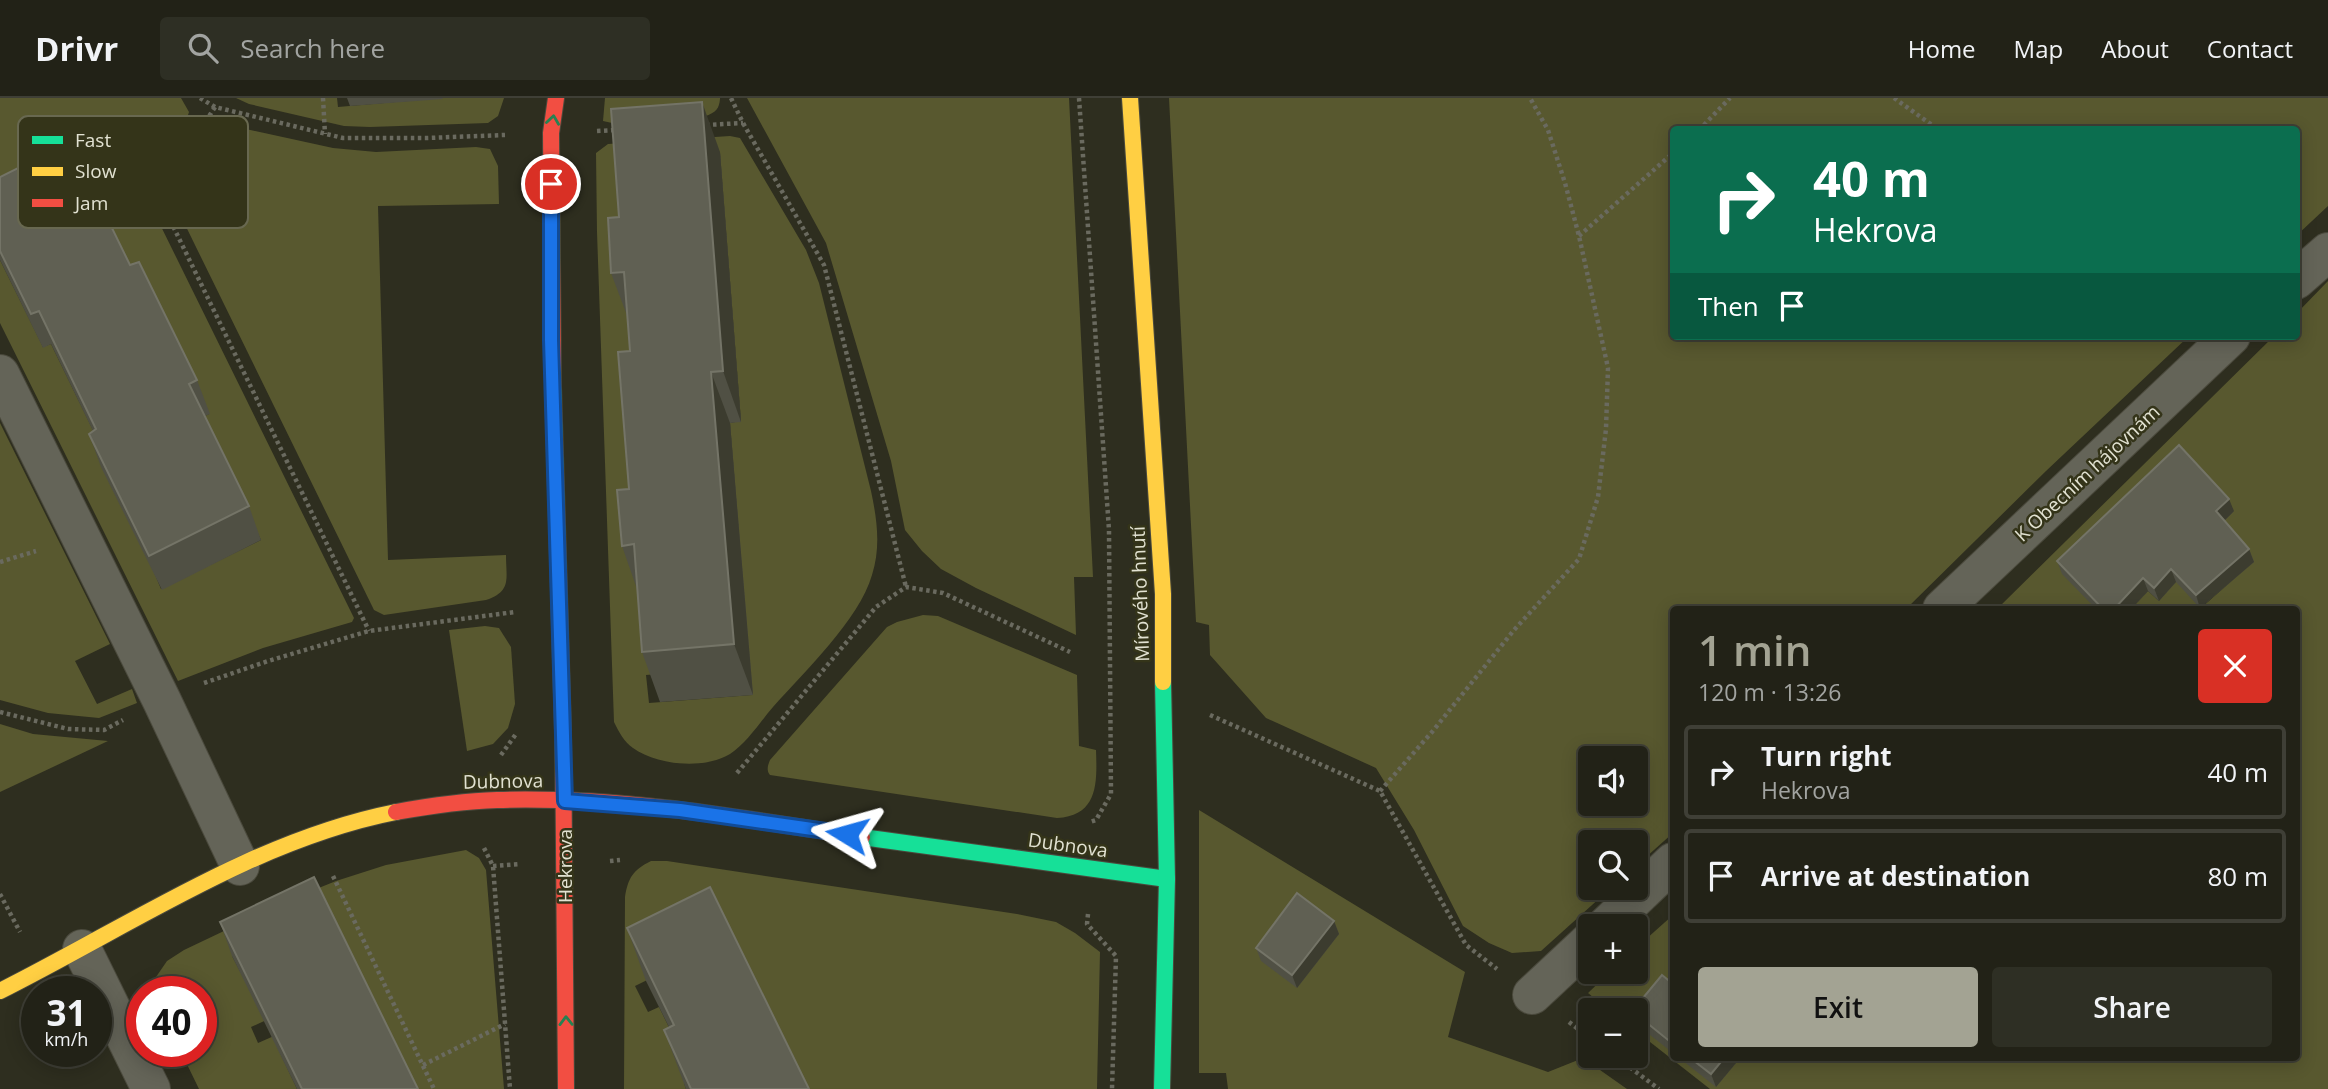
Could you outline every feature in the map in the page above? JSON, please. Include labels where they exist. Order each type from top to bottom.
[{"type":"street","name":"Hekrova","points":[[556,98],[551,133],[551,340],[565,801],[566,1089]]},
{"type":"street","name":"Mírového hnutí","points":[[1130,98],[1163,594],[1167,879],[1162,1089]]},
{"type":"street","points":[[2300,276],[2328,252]]},
{"type":"street","name":"K Obecním hájovnám","points":[[1945,606],[2227,340]]},
{"type":"street","points":[[0,374],[162,701],[240,866]]},
{"type":"street","name":"Dubnova","points":[[0,990],[240,866],[313,835],[391,813],[464,801],[565,801],[714,814],[1167,879]]},
{"type":"street","points":[[1619,914],[1670,865]]},
{"type":"street","points":[[82,949],[151,1089]]},
{"type":"street","points":[[1532,995],[1578,952]]},
{"type":"path","points":[[200,98],[215,107],[343,138],[426,138],[625,130]]},
{"type":"path","points":[[323,98],[325,134]]},
{"type":"path","points":[[731,98],[824,265],[906,587]]},
{"type":"path","points":[[1079,98],[1109,530],[1111,780],[1111,794],[1097,820],[1084,823]]},
{"type":"path","points":[[1380,792],[1514,630],[1579,559],[1598,497],[1606,429],[1608,368],[1579,236],[1548,130],[1530,98]]},
{"type":"path","points":[[1703,126],[1730,98]]},
{"type":"path","points":[[1894,98],[1933,126]]},
{"type":"path","points":[[209,116],[215,107]]},
{"type":"path","points":[[703,126],[743,123]]},
{"type":"path","points":[[1579,236],[1670,156]]},
{"type":"path","points":[[174,228],[369,631]]},
{"type":"path","points":[[714,814],[730,782],[876,607],[906,587],[943,593],[1070,652]]},
{"type":"path","points":[[0,712],[68,729],[104,730],[218,677],[369,631],[523,611]]},
{"type":"path","points":[[1210,715],[1380,792],[1466,946],[1532,995]]},
{"type":"path","points":[[490,759],[500,756],[516,736],[518,727]]},
{"type":"path","points":[[478,844],[485,849],[493,866],[510,1089]]},
{"type":"path","points":[[331,872],[434,1089]]},
{"type":"path","points":[[1088,910],[1087,924],[1116,956],[1112,1089]]},
{"type":"path","points":[[10,939],[21,934]]},
{"type":"path","points":[[423,1065],[505,1024]]},
{"type":"path","points":[[1631,1068],[1659,1089]]},
{"type":"shaded area","points":[[0,98],[181,98],[189,112],[188,116],[18,116],[18,228],[162,228],[354,618],[352,622],[263,648],[178,681],[0,323],[0,260],[43,347],[51,344],[109,463],[161,589],[261,540],[201,418],[209,414],[0,217]]},
{"type":"shaded area","points":[[236,98],[337,98],[338,107],[442,98],[504,98],[498,116],[488,123],[370,127],[344,126],[249,104]]},
{"type":"shaded area","points":[[605,98],[720,99],[716,110],[706,116],[612,123],[603,121]]},
{"type":"shaded area","points":[[747,98],[1069,98],[1093,577],[1074,577],[1076,635],[941,569],[905,530],[891,461],[826,243]]},
{"type":"shaded area","points":[[1169,98],[2328,98],[2328,206],[2300,232],[2300,126],[1670,126],[1670,340],[2185,340],[1909,606],[1670,606],[1670,836],[1648,855],[1648,830],[1578,830],[1578,900],[1598,900],[1582,914],[1578,914],[1578,918],[1541,951],[1512,953],[1489,943],[1463,926],[1414,830],[1376,768],[1266,718],[1210,655],[1209,625],[1196,622]]},
{"type":"shaded area","points":[[248,129],[333,148],[376,152],[476,147],[490,149],[498,166],[499,204],[378,206],[388,560],[506,555],[506,583],[500,593],[486,600],[384,615],[374,610],[187,228],[248,228]]},
{"type":"shaded area","points":[[730,136],[740,138],[806,250],[819,283],[875,512],[877,544],[872,575],[855,610],[843,627],[742,744],[719,759],[694,764],[667,762],[643,754],[627,743],[614,722],[596,153],[608,144]],"holes":[[[720,153],[741,421],[730,423],[752,695],[649,703],[646,675],[658,674]]]},
{"type":"shaded area","points":[[2328,281],[2328,1089],[1710,1089],[1674,1061],[2300,1061],[2300,606],[2203,606],[2253,562],[2186,592],[2199,606],[2134,606],[2148,591],[2159,601],[2168,574],[2234,511],[2109,606],[2000,606],[2270,340],[2300,340],[2300,310]]},
{"type":"shaded area","points":[[0,423],[110,644],[75,661],[97,704],[132,689],[137,703],[99,718],[48,713],[0,700]]},
{"type":"shaded area","points":[[923,615],[938,616],[1077,675],[1079,746],[1096,750],[1093,795],[1081,811],[1057,818],[770,775],[770,760],[887,627]]},
{"type":"shaded area","points":[[485,626],[499,628],[511,647],[515,704],[508,728],[493,744],[467,751],[449,630]]},
{"type":"shaded area","points":[[0,724],[33,734],[108,741],[0,792]]},
{"type":"shaded area","points":[[1199,810],[1465,972],[1448,1037],[1548,1072],[1578,1060],[1578,1068],[1597,1068],[1627,1089],[1228,1089],[1226,1073],[1199,1073]]},
{"type":"shaded area","points":[[466,850],[479,858],[486,870],[504,1089],[414,1089],[232,956],[245,981],[256,976],[275,1016],[251,1027],[258,1043],[283,1032],[280,1053],[297,1089],[199,1089],[188,1067],[217,1067],[217,976],[157,976],[167,961],[184,950],[289,900],[386,865]]},
{"type":"shaded area","points":[[651,861],[667,861],[1056,922],[1100,952],[1097,1089],[803,1089],[729,940],[635,986],[648,1012],[659,1007],[694,1078],[684,1083],[686,1089],[624,1089],[625,897],[632,875]]},
{"type":"shaded area","points":[[1670,918],[1670,1058],[1648,1040],[1648,998],[1594,998],[1588,993],[1597,984],[1648,984],[1648,937]]},
{"type":"building","points":[[702,102],[723,371],[711,372],[734,644],[642,652],[634,544],[622,546],[617,490],[629,489],[618,352],[630,351],[624,272],[611,273],[608,218],[619,217],[611,109]]},
{"type":"building","points":[[18,168],[18,228],[112,228],[130,265],[139,262],[197,380],[189,384],[249,506],[149,556],[89,434],[96,429],[39,311],[31,314],[0,251],[0,177]]},
{"type":"building","points":[[2179,445],[2229,499],[2216,511],[2249,549],[2196,595],[2171,569],[2154,588],[2143,578],[2117,606],[2100,606],[2057,561]]},
{"type":"building","points":[[314,877],[418,1089],[302,1089],[220,922]]},
{"type":"building","points":[[710,887],[809,1089],[691,1089],[664,1030],[674,1025],[627,928]]},
{"type":"building","points":[[1297,893],[1334,921],[1292,975],[1256,948]]},
{"type":"building","points":[[1662,975],[1670,982],[1670,1042],[1648,1024],[1648,998],[1643,998]]},
{"type":"building","points":[[1694,1061],[1722,1061],[1711,1074]]},
{"type":"traffic: fast","points":[[553,386],[563,730]]},
{"type":"traffic: fast","points":[[1162,1089],[1167,879],[1163,682]]},
{"type":"traffic: fast","points":[[862,837],[1167,879]]},
{"type":"traffic: slow","points":[[1130,98],[1163,594],[1163,682]]},
{"type":"traffic: slow","points":[[0,991],[242,864],[343,825],[396,812]]},
{"type":"traffic: jam","points":[[553,386],[551,133],[556,98]]},
{"type":"traffic: jam","points":[[563,730],[566,1089]]},
{"type":"traffic: jam","points":[[396,812],[484,801],[589,801],[680,810],[862,837]]},
{"type":"route","points":[[551,184],[551,340],[565,801],[680,810],[847,834]]}]
